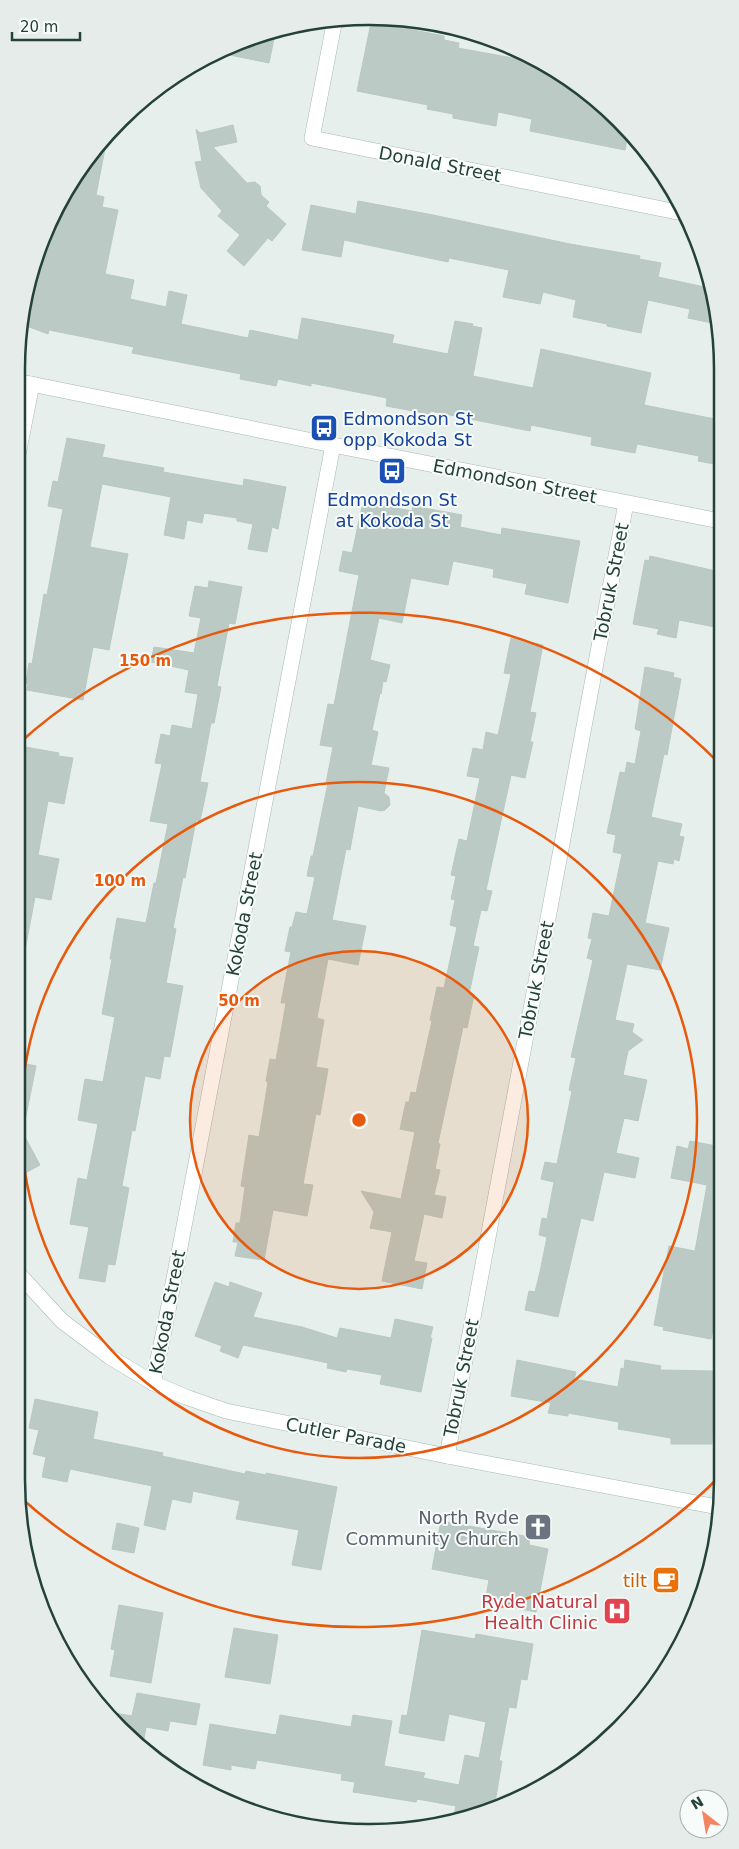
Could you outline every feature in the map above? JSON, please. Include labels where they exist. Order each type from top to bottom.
[{"type":"street","name":"Donald Street","points":[[334,27],[312,138],[675,212]]},
{"type":"street","name":"Edmondson Street","points":[[25,382],[714,520]]},
{"type":"street","points":[[25,419],[32,384]]},
{"type":"street","name":"Kokoda Street","points":[[152,1383],[165,1326],[333,445]]},
{"type":"street","name":"Tobruk Street","points":[[447,1456],[626,503]]},
{"type":"street","name":"Cutler Parade","points":[[25,1281],[62,1322],[110,1357],[152,1383],[226,1411],[447,1456],[713,1505]]},
{"type":"building","points":[[371,25],[408,27],[408,29],[444,36],[444,40],[459,43],[458,48],[513,57],[542,71],[597,110],[627,140],[625,150],[530,131],[532,119],[498,112],[496,126],[453,118],[453,114],[427,109],[428,105],[357,91]]},
{"type":"building","points":[[274,39],[269,63],[230,55]]},
{"type":"building","points":[[233,125],[237,142],[213,147],[247,183],[255,182],[260,186],[261,195],[269,202],[266,206],[286,224],[272,241],[268,238],[244,266],[227,251],[240,235],[218,216],[222,211],[201,188],[195,162],[202,161],[196,129],[200,133]]},
{"type":"building","points":[[105,148],[96,195],[104,197],[102,207],[118,210],[105,274],[134,280],[130,299],[166,307],[169,291],[187,295],[181,324],[248,338],[250,330],[298,340],[302,318],[394,335],[392,343],[448,354],[455,321],[473,324],[472,326],[482,328],[473,376],[533,388],[541,349],[651,373],[644,405],[714,419],[714,464],[698,461],[699,456],[637,444],[635,453],[591,445],[592,437],[531,425],[530,431],[430,411],[430,414],[386,406],[387,398],[311,383],[311,386],[278,379],[276,386],[240,379],[241,374],[132,353],[134,347],[49,330],[48,334],[28,326],[43,259],[71,197]]},
{"type":"building","points":[[358,201],[570,244],[640,256],[639,259],[661,263],[658,277],[704,287],[711,323],[688,318],[690,309],[648,300],[641,333],[573,317],[576,300],[543,292],[540,304],[503,297],[509,270],[449,258],[448,262],[344,240],[341,257],[302,250],[311,205],[356,214]]},
{"type":"building","points":[[67,438],[105,445],[102,457],[164,468],[163,472],[243,486],[244,479],[286,487],[278,529],[272,527],[267,552],[248,549],[253,524],[237,521],[237,518],[204,513],[202,523],[187,520],[184,539],[164,535],[171,497],[102,484],[90,547],[128,554],[109,650],[93,647],[83,700],[27,690],[28,684],[26,683],[29,663],[32,664],[44,594],[47,595],[63,509],[48,506],[53,481],[58,482]]},
{"type":"building","points":[[363,502],[412,511],[413,506],[462,515],[460,527],[501,535],[502,528],[580,541],[568,603],[525,594],[527,584],[493,577],[494,569],[453,561],[448,585],[411,578],[402,623],[379,618],[370,660],[390,665],[386,682],[383,681],[372,730],[378,732],[371,765],[389,768],[384,793],[389,797],[390,805],[381,811],[358,806],[350,850],[346,849],[332,920],[366,926],[358,965],[328,959],[317,1018],[324,1020],[316,1067],[328,1069],[320,1115],[316,1114],[303,1184],[313,1185],[307,1216],[273,1210],[264,1260],[235,1256],[238,1242],[233,1242],[236,1223],[240,1223],[245,1187],[241,1186],[249,1135],[259,1137],[270,1059],[276,1060],[286,1003],[281,1003],[291,952],[285,951],[290,927],[292,927],[296,912],[307,914],[315,877],[307,876],[328,783],[326,783],[333,747],[320,745],[328,704],[334,705],[359,575],[339,571],[343,551],[352,553]]},
{"type":"building","points":[[650,556],[714,571],[714,627],[679,620],[676,638],[657,634],[659,629],[633,624],[645,560],[649,561]]},
{"type":"building","points":[[209,581],[242,587],[235,624],[229,623],[217,686],[221,687],[214,723],[211,723],[200,782],[208,783],[200,821],[196,820],[173,928],[176,929],[166,983],[183,986],[170,1057],[164,1056],[160,1079],[145,1076],[135,1131],[132,1130],[122,1186],[129,1188],[115,1265],[108,1264],[105,1282],[79,1278],[89,1227],[70,1224],[78,1178],[87,1180],[98,1124],[78,1120],[85,1079],[103,1082],[115,1017],[102,1014],[117,918],[146,923],[168,824],[150,821],[162,764],[155,763],[161,734],[170,736],[172,725],[192,729],[198,694],[185,692],[189,670],[151,662],[154,647],[194,653],[201,618],[189,616],[195,586],[208,588]]},
{"type":"building","points":[[511,638],[543,645],[530,712],[536,713],[530,742],[533,742],[525,778],[511,775],[486,890],[492,891],[487,911],[481,910],[473,946],[479,947],[469,994],[474,995],[467,1028],[463,1027],[438,1143],[440,1144],[435,1169],[440,1170],[434,1195],[446,1197],[442,1218],[424,1214],[414,1261],[427,1263],[422,1289],[382,1281],[392,1232],[370,1228],[374,1212],[361,1191],[401,1199],[415,1132],[400,1129],[406,1102],[409,1102],[411,1092],[416,1093],[432,1021],[430,1020],[437,987],[444,988],[457,927],[450,925],[455,900],[451,899],[456,876],[451,875],[459,839],[467,841],[480,778],[467,776],[473,748],[483,750],[486,732],[498,735],[511,674],[504,673]]},
{"type":"building","points":[[645,667],[674,673],[673,677],[681,679],[667,755],[664,754],[651,817],[682,824],[679,836],[684,837],[679,861],[674,859],[673,864],[658,861],[645,923],[669,928],[660,970],[627,964],[615,1020],[634,1024],[632,1032],[643,1040],[628,1051],[623,1075],[647,1080],[638,1121],[624,1118],[616,1153],[639,1158],[635,1178],[604,1172],[593,1221],[581,1218],[558,1317],[525,1310],[529,1291],[535,1292],[540,1272],[547,1237],[539,1235],[542,1218],[547,1219],[554,1182],[541,1179],[545,1162],[557,1164],[572,1091],[569,1090],[576,1058],[571,1057],[593,960],[587,958],[592,939],[588,938],[593,913],[609,916],[622,854],[613,852],[616,835],[607,833],[620,772],[625,773],[627,762],[635,764],[641,731],[635,729]]},
{"type":"building","points":[[25,747],[59,753],[58,756],[73,758],[64,804],[48,801],[38,855],[59,859],[51,900],[35,897],[25,950]]},
{"type":"building","points":[[25,1064],[36,1066],[25,1121]]},
{"type":"building","points":[[25,1137],[40,1165],[25,1173]]},
{"type":"building","points":[[690,1141],[714,1146],[714,1326],[711,1339],[663,1330],[664,1327],[654,1325],[669,1246],[695,1251],[707,1185],[671,1178],[677,1146],[688,1149]]},
{"type":"building","points":[[215,1282],[229,1287],[230,1282],[262,1293],[253,1317],[302,1327],[337,1338],[340,1328],[391,1338],[395,1319],[433,1327],[421,1392],[380,1384],[382,1375],[347,1369],[346,1372],[327,1368],[328,1363],[243,1345],[238,1358],[220,1351],[222,1346],[195,1336]]},
{"type":"building","points":[[517,1360],[576,1372],[574,1379],[618,1387],[621,1368],[624,1369],[625,1360],[661,1366],[660,1370],[714,1371],[712,1444],[671,1444],[671,1438],[618,1429],[619,1422],[568,1413],[568,1416],[548,1413],[551,1403],[511,1396]]},
{"type":"building","points":[[35,1399],[98,1412],[93,1439],[163,1453],[162,1456],[245,1474],[246,1471],[266,1475],[266,1473],[337,1487],[321,1570],[292,1565],[299,1530],[236,1519],[240,1501],[193,1491],[191,1503],[172,1499],[165,1530],[144,1525],[152,1486],[70,1469],[67,1482],[42,1477],[46,1457],[33,1454],[39,1430],[29,1428]]},
{"type":"building","points":[[441,1521],[530,1537],[529,1545],[548,1549],[536,1612],[485,1602],[489,1580],[432,1569]]},
{"type":"building","points":[[117,1523],[139,1528],[134,1553],[112,1549]]},
{"type":"building","points":[[119,1605],[163,1613],[151,1683],[110,1676],[115,1650],[111,1649]]},
{"type":"building","points":[[234,1628],[278,1635],[270,1684],[225,1677]]},
{"type":"building","points":[[422,1630],[475,1639],[476,1634],[533,1644],[527,1680],[521,1679],[516,1708],[509,1707],[499,1761],[502,1761],[495,1800],[480,1806],[454,1813],[456,1806],[417,1799],[416,1802],[353,1792],[355,1782],[341,1780],[342,1774],[257,1760],[255,1769],[231,1765],[231,1770],[203,1765],[210,1724],[276,1735],[280,1715],[351,1727],[353,1715],[392,1721],[384,1766],[425,1773],[423,1778],[459,1785],[465,1755],[479,1758],[486,1722],[449,1714],[444,1741],[399,1733],[402,1715],[407,1716]]},
{"type":"building","points":[[137,1693],[200,1704],[196,1725],[170,1721],[168,1731],[146,1727],[144,1740],[116,1713],[132,1716]]},
{"type":"place","name":"Edmondson St opp Kokoda St","points":[[324,428]]},
{"type":"place","name":"Edmondson St at Kokoda St","points":[[392,471]]},
{"type":"place","name":"North Ryde Community Church","points":[[538,1527]]},
{"type":"place","name":"tilt","points":[[666,1580]]},
{"type":"place","name":"Ryde Natural Health Clinic","points":[[617,1611]]}]
